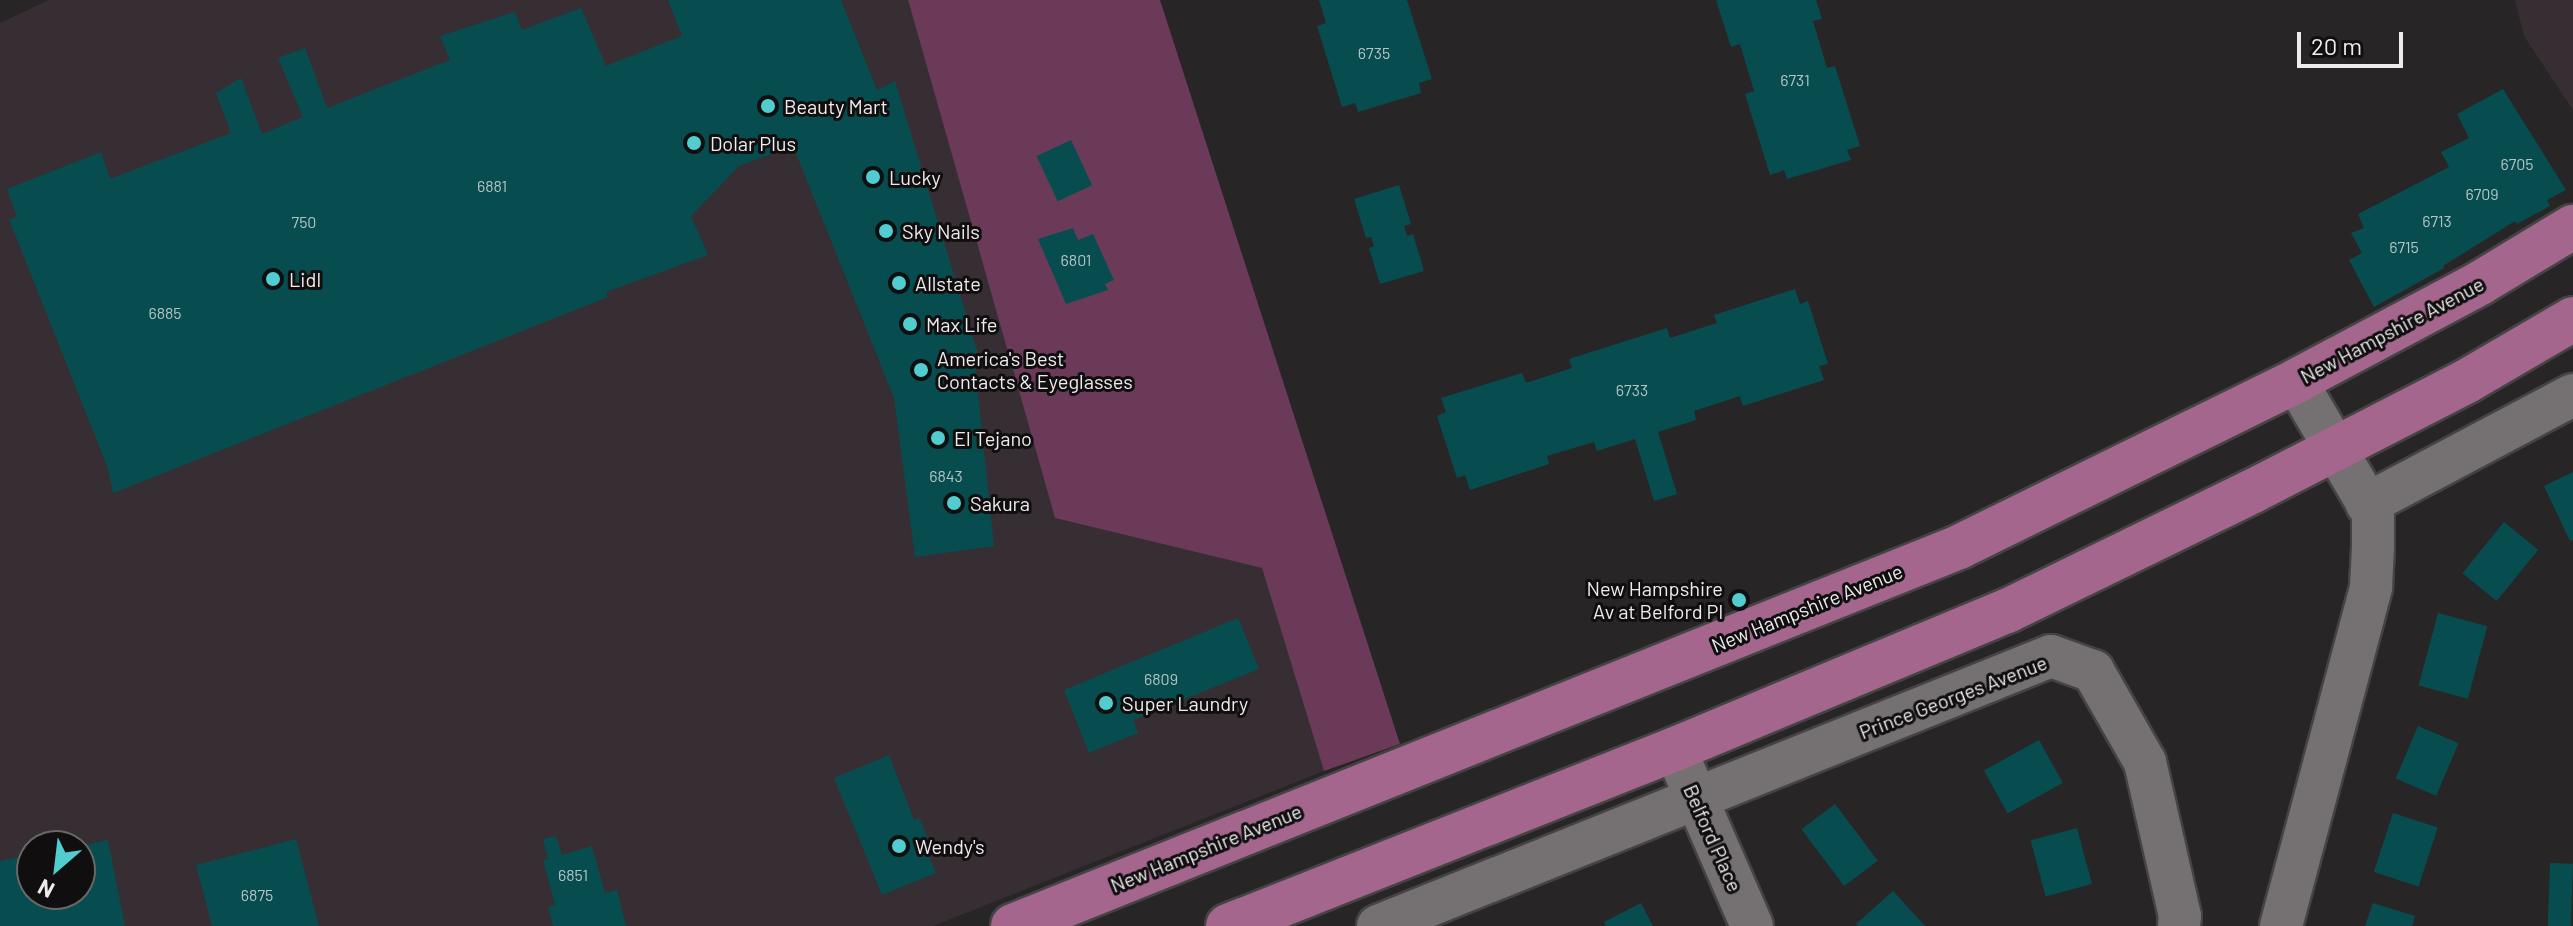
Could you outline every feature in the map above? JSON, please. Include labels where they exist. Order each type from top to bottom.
[{"type":"main road","name":"New Hampshire Avenue","points":[[1013,926],[1959,547],[2296,381],[2480,283],[2573,227]]},
{"type":"main road","points":[[1228,926],[1675,749],[2007,611],[2467,381],[2573,319]]},
{"type":"street","points":[[2281,926],[2371,587],[2373,513],[2296,381]]},
{"type":"street","points":[[2367,504],[2573,395]]},
{"type":"street","name":"Prince Georges Avenue","points":[[1695,800],[2051,656],[2093,671],[2145,762],[2180,916],[2179,926]]},
{"type":"street","name":"Belford Place","points":[[1675,749],[1752,926]]},
{"type":"street","points":[[1378,926],[1695,800]]},
{"type":"shaded area","points":[[49,0],[908,0],[1055,518],[1262,568],[1324,771],[933,926],[0,926],[0,23]]},
{"type":"shaded area","points":[[908,0],[1160,0],[1400,744],[1324,771],[1262,568],[1055,518]]},
{"type":"shaded area","points":[[2515,0],[2573,0],[2573,110],[2524,36]]},
{"type":"building","points":[[668,0],[841,0],[877,90],[895,81],[981,364],[975,365],[994,546],[915,557],[894,398],[793,146],[739,166],[691,216],[708,255],[606,292],[608,297],[113,493],[107,466],[9,219],[17,217],[7,189],[101,152],[110,179],[231,133],[216,93],[241,78],[262,134],[303,117],[278,58],[305,48],[327,108],[450,60],[440,36],[515,12],[522,30],[581,8],[606,66],[682,36]]},
{"type":"building","points":[[1319,0],[1407,0],[1432,79],[1419,83],[1421,93],[1358,112],[1355,103],[1342,107],[1317,26],[1326,23]]},
{"type":"building","points":[[1716,0],[1816,0],[1822,19],[1813,21],[1827,68],[1835,66],[1860,146],[1847,150],[1851,160],[1787,179],[1784,170],[1770,175],[1745,94],[1754,91],[1740,44],[1731,47]]},
{"type":"building","points":[[2503,89],[2566,190],[2547,200],[2550,206],[2517,224],[2515,221],[2444,268],[2374,307],[2349,260],[2362,253],[2351,233],[2364,228],[2358,214],[2449,167],[2441,152],[2469,138],[2457,114]]},
{"type":"building","points":[[1071,140],[1092,185],[1058,201],[1037,156]]},
{"type":"building","points":[[1399,185],[1411,224],[1404,226],[1407,236],[1413,234],[1424,271],[1380,284],[1369,248],[1374,246],[1371,237],[1366,238],[1354,199]]},
{"type":"building","points":[[1073,228],[1078,240],[1093,234],[1114,280],[1105,284],[1108,290],[1066,304],[1038,239]]},
{"type":"building","points":[[1795,289],[1800,304],[1808,301],[1828,364],[1819,366],[1824,380],[1743,406],[1740,396],[1694,411],[1696,420],[1658,432],[1677,494],[1654,501],[1635,439],[1597,451],[1594,442],[1547,456],[1549,464],[1470,490],[1465,475],[1457,478],[1437,416],[1446,412],[1441,398],[1522,373],[1526,383],[1572,368],[1569,359],[1667,328],[1670,338],[1717,323],[1714,315]]},
{"type":"building","points":[[2573,472],[2573,540],[2570,541],[2544,486]]},
{"type":"building","points":[[2504,522],[2538,550],[2497,601],[2462,573]]},
{"type":"building","points":[[2438,613],[2487,626],[2468,699],[2419,685]]},
{"type":"building","points":[[1238,618],[1259,669],[1133,720],[1138,733],[1089,753],[1064,690]]},
{"type":"building","points":[[2418,726],[2459,743],[2436,796],[2396,778]]},
{"type":"building","points":[[2039,740],[2063,783],[2008,813],[1984,771]]},
{"type":"building","points":[[889,755],[914,820],[919,818],[931,845],[925,847],[936,873],[882,895],[834,778]]},
{"type":"building","points":[[1835,804],[1878,861],[1844,886],[1801,829]]},
{"type":"building","points":[[2393,813],[2438,828],[2419,886],[2374,872]]},
{"type":"building","points":[[2077,828],[2092,884],[2046,896],[2031,840]]},
{"type":"building","points":[[556,836],[562,855],[592,846],[605,893],[617,890],[626,926],[553,926],[548,907],[555,905],[543,860],[548,859],[543,839]]},
{"type":"building","points":[[296,839],[319,926],[212,926],[196,865]]},
{"type":"building","points":[[108,840],[125,926],[0,926],[0,861],[16,858],[16,910],[96,910],[96,843]]},
{"type":"building","points":[[2550,863],[2573,864],[2571,926],[2548,926]]},
{"type":"building","points":[[1893,891],[1925,926],[1856,924]]},
{"type":"building","points":[[1641,903],[1653,926],[1606,926],[1604,922]]},
{"type":"building","points":[[2373,903],[2415,916],[2412,926],[2365,926]]},
{"type":"place","name":"Beauty Mart","points":[[768,106]]},
{"type":"place","name":"Dolar Plus","points":[[694,143]]},
{"type":"place","name":"Lucky","points":[[873,177]]},
{"type":"place","name":"Sky Nails","points":[[886,231]]},
{"type":"place","name":"Lidl","points":[[273,279]]},
{"type":"place","name":"Allstate","points":[[899,283]]},
{"type":"place","name":"Max Life","points":[[910,324]]},
{"type":"place","name":"America's Best Contacts & Eyeglasses","points":[[921,370]]},
{"type":"place","name":"El Tejano","points":[[938,438]]},
{"type":"place","name":"Sakura","points":[[954,503]]},
{"type":"place","name":"New Hampshire Av at Belford Pl","points":[[1739,600]]},
{"type":"place","name":"Super Laundry","points":[[1106,703]]},
{"type":"place","name":"Wendy's","points":[[899,846]]}]
